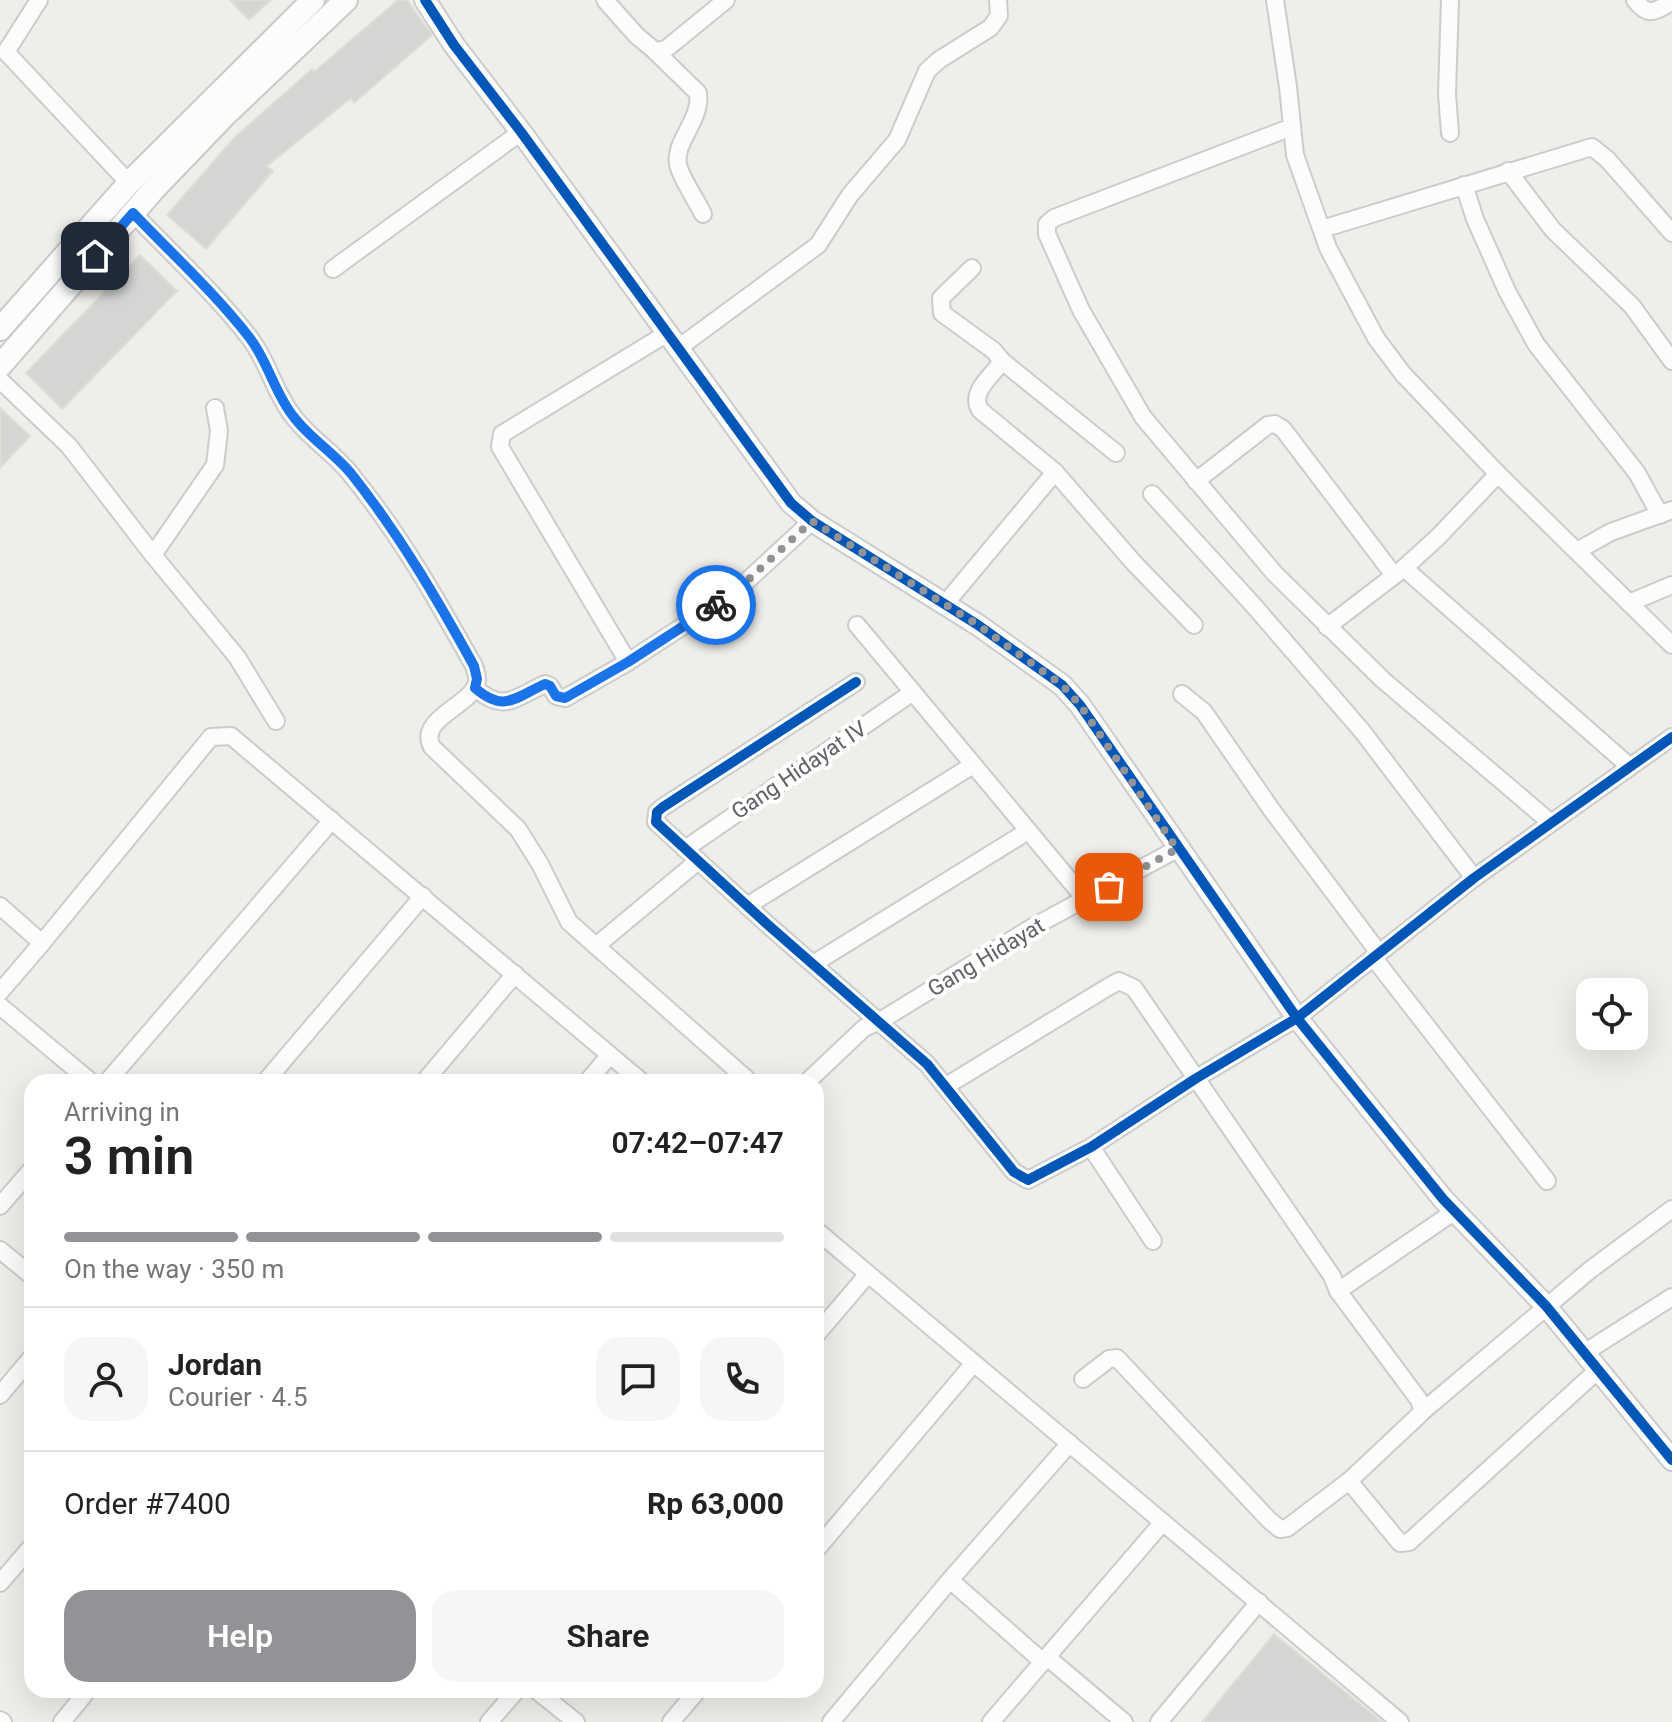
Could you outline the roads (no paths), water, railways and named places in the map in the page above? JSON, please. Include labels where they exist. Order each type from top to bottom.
[{"type":"main road","points":[[0,329],[129,183],[313,0]]},
{"type":"main road","points":[[0,366],[133,213],[225,115],[346,0]]},
{"type":"street","points":[[39,0],[3,56],[129,183]]},
{"type":"street","points":[[425,0],[454,45],[521,132],[791,503],[812,521],[945,604],[1062,685],[1080,705],[1297,1018],[1455,1211],[1546,1306],[1672,1460]]},
{"type":"street","points":[[605,0],[636,35],[698,93],[698,112],[678,154],[678,166],[703,214]]},
{"type":"street","points":[[655,51],[666,49],[726,0]]},
{"type":"street","points":[[628,662],[500,447],[499,439],[502,434],[672,342],[818,245],[850,195],[897,140],[927,71],[990,28],[999,16],[998,0]]},
{"type":"street","points":[[1275,0],[1295,155],[1334,260],[1376,338],[1403,374],[1498,474],[1672,645]]},
{"type":"street","points":[[1450,0],[1447,94],[1450,133]]},
{"type":"street","points":[[1635,0],[1642,9],[1650,12],[1672,2]]},
{"type":"street","points":[[1292,127],[1054,218],[1046,227],[1081,310],[1143,417],[1196,481],[1275,574],[1327,627],[1383,680],[1550,822]]},
{"type":"street","points":[[333,269],[521,132]]},
{"type":"street","points":[[1322,229],[1592,147],[1601,152],[1672,233]]},
{"type":"street","points":[[1508,171],[1553,230],[1632,306],[1672,361]]},
{"type":"street","points":[[1464,185],[1500,277],[1536,344],[1666,512],[1611,532],[1577,551]]},
{"type":"street","points":[[133,213],[250,337],[294,418],[351,474],[411,555],[474,666],[477,679],[475,688],[435,724],[428,741],[432,747],[518,829],[540,864],[569,922],[741,1074]]},
{"type":"street","points":[[972,268],[941,298],[942,313],[994,351],[1002,361],[1116,453]]},
{"type":"street","points":[[1002,361],[978,392],[976,403],[980,410],[1055,472],[1134,563],[1194,625]]},
{"type":"street","points":[[0,380],[69,446],[237,657],[276,721]]},
{"type":"street","points":[[153,555],[215,465],[219,431],[215,408]]},
{"type":"street","points":[[1196,481],[1268,425],[1275,424],[1283,429],[1399,571],[1629,766]]},
{"type":"street","points":[[945,604],[1055,472]]},
{"type":"street","points":[[1327,627],[1438,537],[1498,474]]},
{"type":"street","points":[[1152,494],[1362,731],[1474,878]]},
{"type":"street","points":[[475,688],[489,700],[501,704],[545,684],[556,696],[565,698],[628,662],[735,592],[812,521]]},
{"type":"street","points":[[1629,603],[1672,585]]},
{"type":"street","points":[[857,625],[1086,900]]},
{"type":"street","points":[[856,682],[657,812],[657,824],[927,1064],[1014,1172],[1025,1180],[1091,1147],[1195,1079],[1297,1018],[1474,878],[1672,737]]},
{"type":"street","name":"Gang Hidayat IV","points":[[685,849],[913,692]]},
{"type":"street","points":[[1182,694],[1204,712],[1376,955],[1547,1181]]},
{"type":"street","points":[[0,992],[215,735],[231,736],[633,1074]]},
{"type":"street","points":[[747,906],[973,765]]},
{"type":"street","points":[[114,1074],[332,820]]},
{"type":"street","points":[[813,964],[1028,831]]},
{"type":"street","name":"Gang Hidayat","points":[[815,1074],[864,1028],[1031,928],[1177,849]]},
{"type":"street","points":[[596,946],[698,861]]},
{"type":"street","points":[[272,1074],[423,896]]},
{"type":"street","points":[[0,906],[42,943]]},
{"type":"street","points":[[431,1074],[515,974]]},
{"type":"street","points":[[946,1086],[1119,981],[1126,982],[1134,988],[1326,1267],[1338,1291],[1419,1400],[1423,1411]]},
{"type":"street","points":[[0,1006],[81,1074]]},
{"type":"street","points":[[594,1074],[610,1055]]},
{"type":"street","points":[[1091,1147],[1153,1241]]},
{"type":"street","points":[[0,1206],[24,1178]]},
{"type":"street","points":[[1083,1379],[1109,1359],[1117,1358],[1280,1529],[1287,1528],[1349,1481],[1423,1411],[1546,1306],[1672,1209]]},
{"type":"street","points":[[1338,1291],[1455,1211]]},
{"type":"street","points":[[824,1237],[1400,1722]]},
{"type":"street","points":[[0,1250],[24,1270]]},
{"type":"street","points":[[824,1326],[868,1274]]},
{"type":"street","points":[[1584,1353],[1672,1297]]},
{"type":"street","points":[[824,1541],[974,1363]]},
{"type":"street","points":[[0,1395],[24,1366]]},
{"type":"street","points":[[1349,1481],[1398,1541],[1403,1544],[1409,1542],[1599,1369]]},
{"type":"street","points":[[831,1722],[1070,1443]]},
{"type":"street","points":[[991,1722],[1163,1522]]},
{"type":"street","points":[[0,1583],[24,1555]]},
{"type":"street","points":[[950,1580],[1124,1722]]},
{"type":"street","points":[[1159,1722],[1259,1602]]},
{"type":"street","points":[[62,1722],[82,1698]]},
{"type":"street","points":[[489,1722],[510,1698]]},
{"type":"street","points":[[546,1698],[576,1722]]},
{"type":"street","points":[[671,1722],[691,1698]]}]
